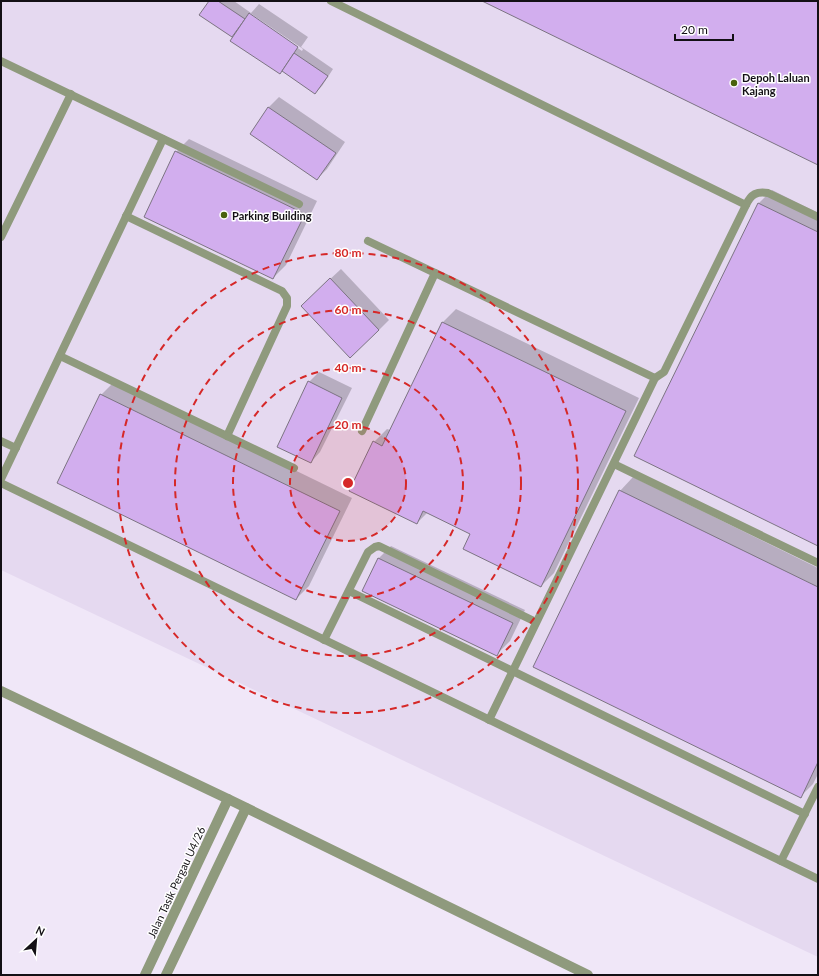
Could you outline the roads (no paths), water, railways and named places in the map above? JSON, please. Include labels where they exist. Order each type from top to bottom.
[{"type":"street","points":[[1,691],[228,799],[588,975]]},
{"type":"street","name":"Jalan Tasik Pergau U4/26","points":[[145,975],[228,799]]},
{"type":"street","points":[[166,975],[246,808]]},
{"type":"lane","points":[[331,1],[746,205]]},
{"type":"lane","points":[[1,61],[298,204]]},
{"type":"lane","points":[[1,237],[71,94]]},
{"type":"lane","points":[[1,479],[162,139]]},
{"type":"lane","points":[[489,720],[655,378],[664,372],[750,198],[754,194],[761,192],[768,193],[818,217]]},
{"type":"lane","points":[[126,216],[282,291],[287,298],[287,306],[227,436]]},
{"type":"lane","points":[[368,241],[655,378]]},
{"type":"lane","points":[[362,431],[435,273]]},
{"type":"lane","points":[[60,356],[294,468]]},
{"type":"lane","points":[[1,441],[16,448]]},
{"type":"lane","points":[[614,464],[818,563]]},
{"type":"lane","points":[[1,483],[818,879]]},
{"type":"lane","points":[[324,640],[368,552],[379,546],[536,622]]},
{"type":"lane","points":[[349,592],[805,814]]},
{"type":"lane","points":[[781,862],[818,787]]},
{"type":"place","name":"Depoh Laluan Kajang","points":[[734,83]]},
{"type":"place","name":"Parking Building","points":[[224,215]]}]
